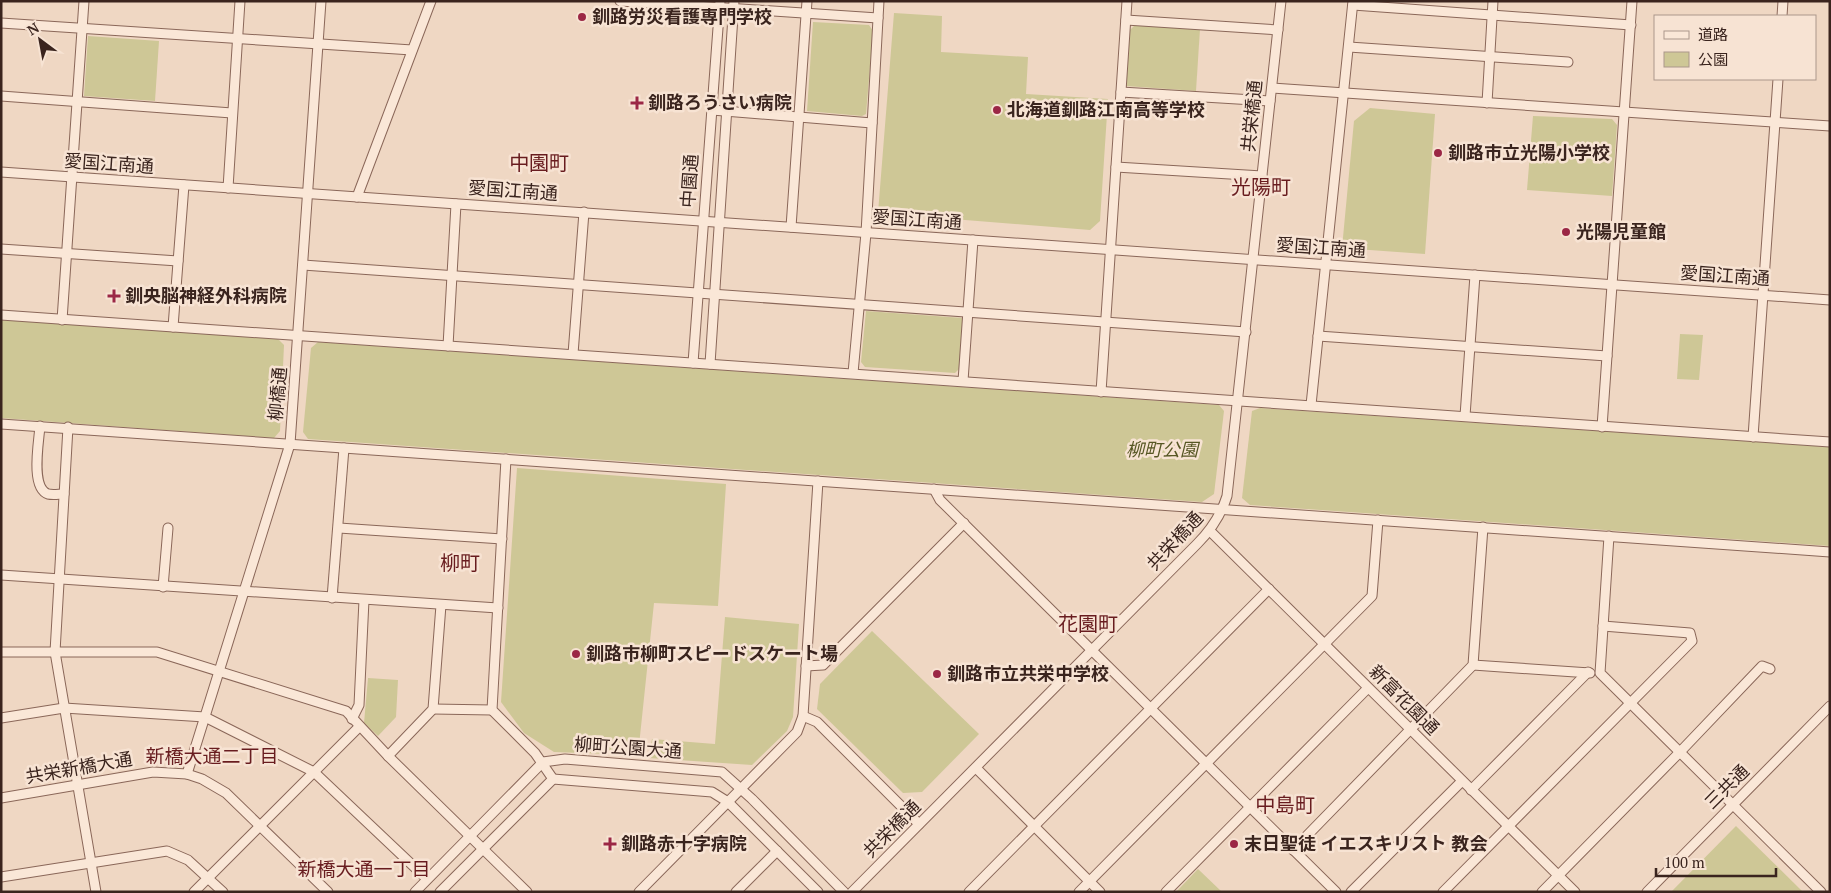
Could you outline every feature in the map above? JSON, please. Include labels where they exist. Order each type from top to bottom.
[{"type":"street","points":[[62,320],[65,254],[84,1]]},
{"type":"street","points":[[228,188],[240,1]]},
{"type":"street","name":"柳橋通","points":[[187,774],[290,444],[300,335],[321,1]]},
{"type":"street","points":[[357,197],[430,1]]},
{"type":"street","points":[[620,1],[719,4],[878,18]]},
{"type":"street","points":[[791,227],[807,1]]},
{"type":"street","points":[[853,373],[866,233],[879,1]]},
{"type":"street","points":[[1101,392],[1127,1]]},
{"type":"street","name":"共栄橋通","points":[[852,892],[1210,531],[1223,510],[1227,496],[1239,402],[1281,1]]},
{"type":"street","points":[[1487,102],[1493,1]]},
{"type":"street","points":[[1602,427],[1632,1]]},
{"type":"street","points":[[1782,15],[1783,1]]},
{"type":"street","points":[[1311,406],[1353,3],[1630,25]]},
{"type":"street","name":"中園通","points":[[693,363],[719,4]]},
{"type":"street","name":"中園通","points":[[710,364],[734,5]]},
{"type":"street","points":[[1126,20],[1278,30]]},
{"type":"street","points":[[1,23],[412,50]]},
{"type":"street","points":[[1349,47],[1568,62]]},
{"type":"street","points":[[1752,437],[1778,80]]},
{"type":"street","points":[[1272,88],[1830,126]]},
{"type":"street","points":[[1121,92],[1270,101]]},
{"type":"street","points":[[1,96],[232,113]]},
{"type":"street","points":[[712,110],[872,123]]},
{"type":"street","points":[[1116,167],[1262,176]]},
{"type":"street","name":"愛国江南通","points":[[1,172],[1830,300]]},
{"type":"street","points":[[174,327],[184,185]]},
{"type":"street","points":[[448,346],[456,204]]},
{"type":"street","points":[[573,354],[584,212]]},
{"type":"street","points":[[963,382],[973,240]]},
{"type":"street","points":[[1,249],[178,261]]},
{"type":"street","points":[[303,265],[1246,332]]},
{"type":"street","points":[[1465,416],[1475,274]]},
{"type":"street","points":[[1,315],[1830,442]]},
{"type":"street","points":[[1318,336],[1607,356]]},
{"type":"street","points":[[1,424],[68,427],[1830,552]]},
{"type":"street","points":[[40,426],[37,481],[42,490],[48,494],[64,494]]},
{"type":"street","points":[[68,427],[55,652],[96,892]]},
{"type":"street","points":[[332,598],[344,448]]},
{"type":"street","points":[[492,710],[506,459]]},
{"type":"street","points":[[639,892],[797,732],[803,716],[818,481]]},
{"type":"street","points":[[934,489],[940,500],[1336,892]]},
{"type":"street","points":[[1079,892],[1372,596],[1378,520]]},
{"type":"street","points":[[806,666],[823,665],[964,523]]},
{"type":"street","points":[[1293,850],[1473,665],[1483,527]]},
{"type":"street","points":[[163,586],[168,528]]},
{"type":"street","points":[[339,528],[502,540]]},
{"type":"street","name":"新富花園通","points":[[1210,531],[1575,892]]},
{"type":"street","points":[[1600,673],[1609,536]]},
{"type":"street","points":[[1,575],[498,608]]},
{"type":"street","points":[[969,892],[1269,589]]},
{"type":"street","points":[[352,719],[359,705],[364,600]]},
{"type":"street","points":[[388,756],[433,709],[441,605]]},
{"type":"street","points":[[1443,892],[1692,641],[1690,633],[1603,626]]},
{"type":"street","points":[[1,652],[157,652],[346,711],[359,727],[527,892]]},
{"type":"street","points":[[1473,665],[1600,673],[1821,892]]},
{"type":"street","points":[[1542,892],[1680,753],[1762,666],[1770,669]]},
{"type":"street","points":[[1471,790],[1588,672]]},
{"type":"street","points":[[1166,892],[1368,688]]},
{"type":"street","name":"三共通","points":[[1647,892],[1830,706]]},
{"type":"street","points":[[1,718],[64,708],[205,718],[314,772],[428,879]]},
{"type":"street","points":[[433,709],[492,710],[543,762],[553,779],[440,892]]},
{"type":"street","points":[[803,716],[818,722],[919,824]]},
{"type":"street","points":[[194,892],[359,727]]},
{"type":"street","name":"柳町公園大通","points":[[543,762],[565,759],[722,772],[844,892]]},
{"type":"street","points":[[415,892],[543,762]]},
{"type":"street","points":[[976,768],[1100,892]]},
{"type":"street","name":"共栄新橋大通","points":[[1,798],[153,772],[187,774],[202,779],[226,793],[328,892]]},
{"type":"street","name":"柳町公園大通","points":[[553,779],[706,791],[728,802],[818,892]]},
{"type":"street","points":[[1350,892],[1462,780]]},
{"type":"street","points":[[1,877],[167,851],[188,860],[223,892]]},
{"type":"street","points":[[736,892],[777,851]]},
{"type":"green space","name":"北海道釧路江南高等学校","points":[[894,13],[942,16],[941,52],[1028,57],[1026,94],[1108,99],[1100,221],[1090,230],[878,213]]},
{"type":"green space","points":[[813,22],[869,25],[873,31],[866,114],[862,116],[807,111]]},
{"type":"green space","points":[[1136,24],[1200,29],[1196,91],[1126,86],[1130,30]]},
{"type":"green space","points":[[88,36],[159,41],[155,101],[84,96]]},
{"type":"green space","points":[[1370,108],[1435,114],[1425,254],[1342,248],[1354,121]]},
{"type":"green space","points":[[1533,116],[1612,119],[1617,125],[1612,196],[1527,190]]},
{"type":"green space","points":[[866,311],[963,318],[959,369],[955,373],[865,367],[861,362]]},
{"type":"green space","points":[[1,320],[278,339],[284,345],[280,431],[274,438],[1,418]]},
{"type":"green space","points":[[1680,334],[1703,335],[1699,380],[1677,379]]},
{"type":"green space","name":"柳町公園","points":[[318,342],[1219,405],[1224,411],[1214,494],[1202,502],[308,439],[303,432],[311,348]]},
{"type":"green space","name":"柳町公園","points":[[1260,408],[1830,447],[1830,546],[1250,505],[1242,498],[1252,411]]},
{"type":"green space","name":"釧路市柳町スピードスケート場","points":[[517,468],[726,484],[718,606],[654,603],[638,755],[554,752],[524,733],[501,702]]},
{"type":"green space","points":[[725,617],[799,624],[793,717],[787,731],[752,765],[649,758],[652,739],[715,744]]},
{"type":"green space","points":[[872,631],[979,734],[922,792],[903,793],[817,709],[820,684]]},
{"type":"green space","points":[[368,678],[398,680],[396,717],[378,736],[364,723]]},
{"type":"green space","points":[[1736,826],[1802,891],[1671,892]]},
{"type":"green space","points":[[1198,869],[1222,892],[1176,892]]},
{"type":"place","name":"釧路労災看護専門学校","points":[[582,17]]},
{"type":"place","name":"釧路ろうさい病院","points":[[637,103]]},
{"type":"place","name":"北海道釧路江南高等学校","points":[[997,110]]},
{"type":"place","name":"釧路市立光陽小学校","points":[[1438,153]]},
{"type":"place","name":"光陽児童館","points":[[1566,232]]},
{"type":"place","name":"釧央脳神経外科病院","points":[[114,296]]},
{"type":"place","name":"釧路市柳町スピードスケート場","points":[[576,654]]},
{"type":"place","name":"釧路市立共栄中学校","points":[[937,674]]},
{"type":"place","name":"釧路赤十字病院","points":[[610,844]]},
{"type":"place","name":"末日聖徒 イエスキリスト 教会","points":[[1234,844]]},
{"type":"district","name":"中園町","points":[[539,163]]},
{"type":"district","name":"光陽町","points":[[1261,187]]},
{"type":"district","name":"柳町","points":[[460,563]]},
{"type":"district","name":"花園町","points":[[1088,624]]},
{"type":"district","name":"新橋大通二丁目","points":[[212,756]]},
{"type":"district","name":"中島町","points":[[1285,805]]},
{"type":"district","name":"新橋大通一丁目","points":[[364,869]]}]
